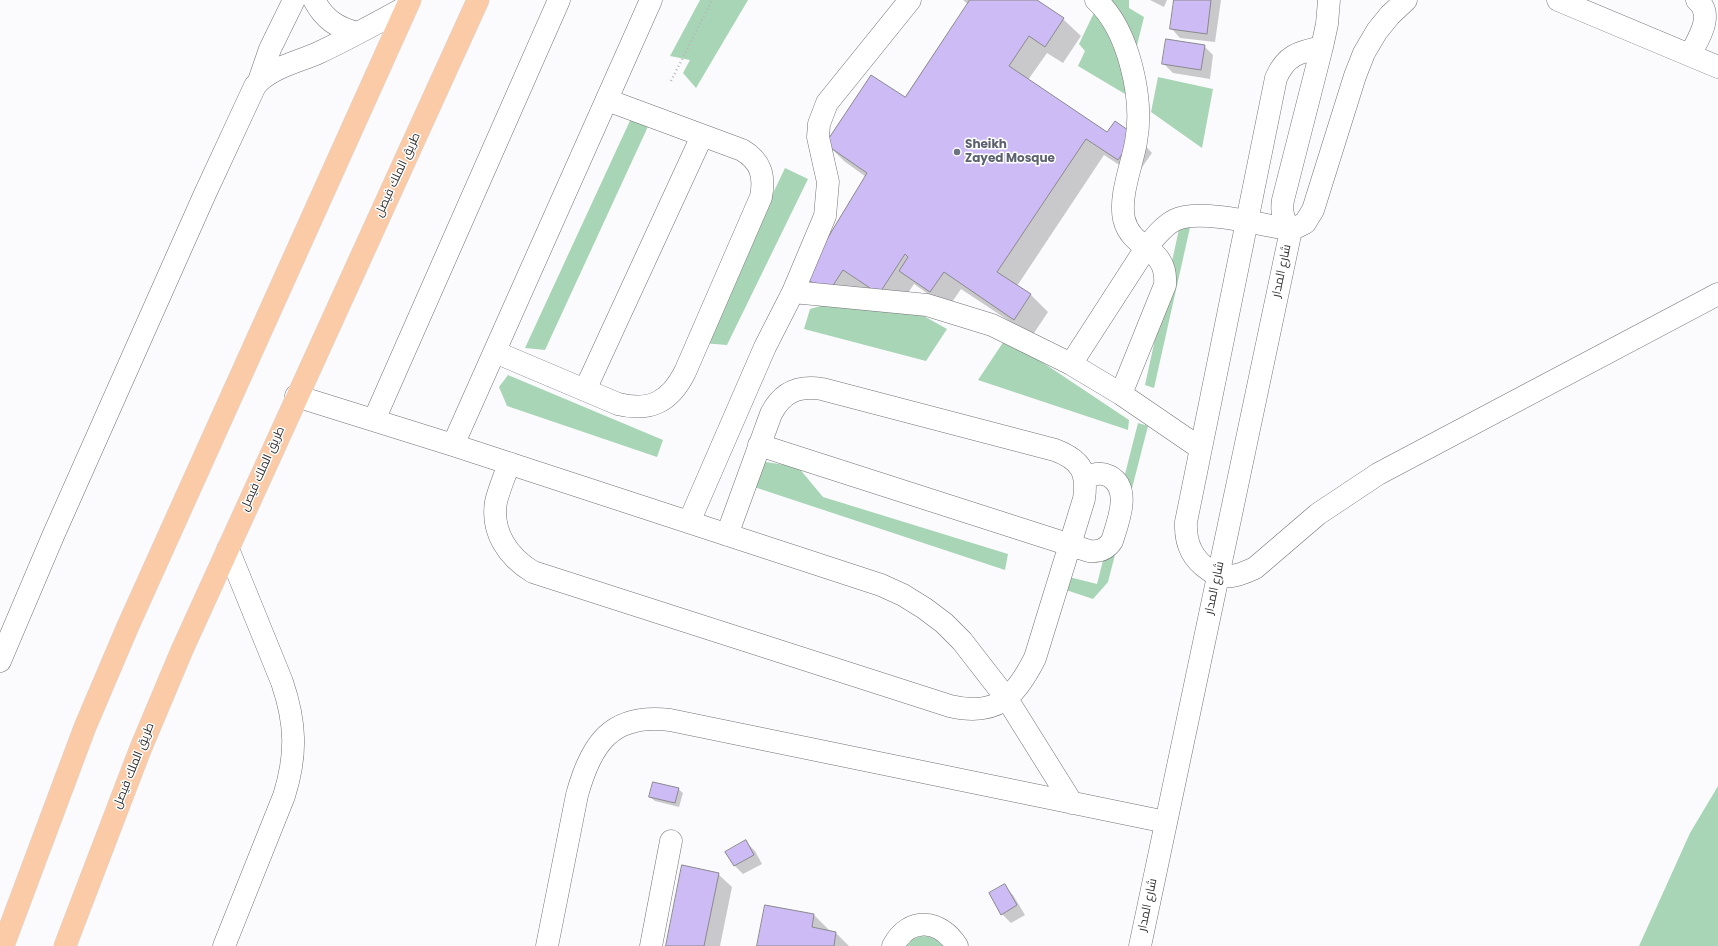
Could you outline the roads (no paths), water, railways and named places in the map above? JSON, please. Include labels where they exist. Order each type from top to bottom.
[{"type":"main road","name":"طريق الملك فيصل","points":[[65,946],[140,750],[182,650],[296,396],[478,0]]},
{"type":"main road","points":[[3,946],[80,742],[128,626],[408,4]]},
{"type":"street","points":[[0,661],[53,536],[204,196],[252,91],[259,81],[270,49],[294,0]]},
{"type":"street","points":[[314,0],[320,12],[331,22],[344,30],[358,33]]},
{"type":"street","points":[[374,420],[559,0]]},
{"type":"street","points":[[453,445],[651,0]]},
{"type":"street","points":[[689,522],[765,347],[793,292],[825,216],[828,182],[818,137],[822,113],[827,103],[910,0]]},
{"type":"street","points":[[1096,0],[1111,16],[1119,29],[1124,43],[1138,104],[1137,133],[1122,209],[1124,221],[1136,241],[1154,252],[1164,267],[1165,285],[1121,394]]},
{"type":"street","name":"شارع المدار","points":[[1291,230],[1285,224],[1282,216],[1283,200],[1322,47],[1329,0]]},
{"type":"street","name":"شارع المدار","points":[[1291,230],[1305,223],[1313,210],[1355,76],[1364,53],[1381,26],[1406,0]]},
{"type":"street","points":[[1558,0],[1718,67]]},
{"type":"street","points":[[1690,55],[1703,30],[1705,20],[1704,10],[1696,0]]},
{"type":"street","points":[[259,81],[273,72],[358,33],[408,4]]},
{"type":"street","points":[[1322,47],[1294,54],[1286,61],[1276,78],[1200,448],[1185,533],[1191,552],[1205,567],[1218,576],[1244,574],[1255,568],[1318,514],[1378,474],[1718,294]]},
{"type":"street","points":[[495,352],[618,404],[631,407],[645,407],[670,395],[679,385],[685,372],[758,204],[763,189],[764,179],[761,169],[750,155],[738,149],[607,100]]},
{"type":"street","points":[[585,390],[702,136]]},
{"type":"street","points":[[1071,364],[1146,248],[1167,225],[1183,217],[1201,216],[1246,221],[1291,230]]},
{"type":"street","name":"شارع المدار","points":[[1140,946],[1291,230]]},
{"type":"street","points":[[793,292],[927,305],[992,325],[1071,364],[1121,394],[1200,448]]},
{"type":"street","points":[[509,463],[496,502],[495,516],[497,530],[510,554],[533,572],[950,706],[973,710],[985,709],[1007,699],[1028,672],[1035,658],[1084,499],[1085,478],[1081,467],[1074,459],[1055,450],[822,389],[809,387],[796,389],[785,395],[776,404],[759,445],[727,535]]},
{"type":"street","points":[[296,396],[453,445],[689,522],[881,585],[903,595],[944,624],[962,641],[1007,699],[1072,803]]},
{"type":"street","points":[[759,445],[1089,551],[1102,551],[1108,547],[1114,535],[1122,500],[1121,490],[1118,483],[1112,478],[1100,473],[1085,478]]},
{"type":"street","points":[[224,946],[284,796],[291,774],[294,752],[294,728],[290,705],[228,549]]},
{"type":"street","points":[[547,946],[577,795],[583,772],[589,758],[607,735],[621,726],[637,720],[653,718],[670,720],[1166,822]]},
{"type":"street","points":[[651,946],[671,841]]},
{"type":"street","points":[[893,946],[897,938],[906,930],[917,925],[930,925],[942,929],[951,937],[957,946]]},
{"type":"place","name":"Sheikh Zayed Mosque","points":[[957,152]]}]
